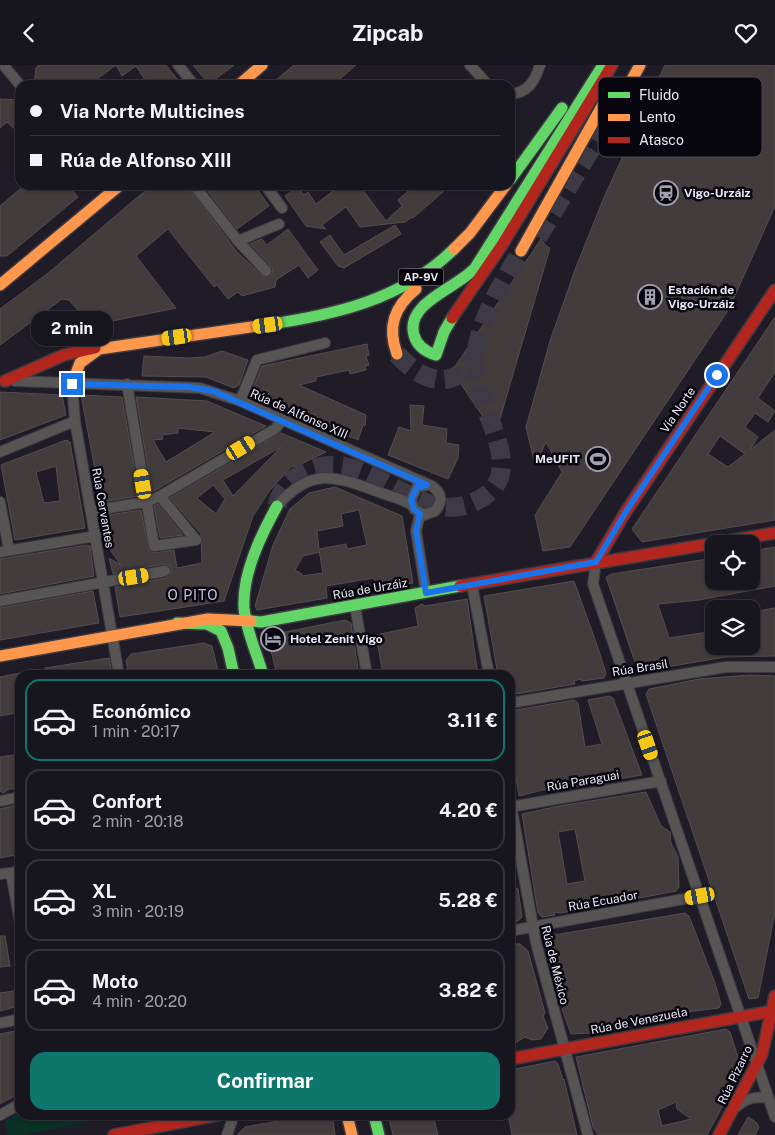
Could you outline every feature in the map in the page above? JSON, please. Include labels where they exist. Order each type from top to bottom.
[{"type":"main road","points":[[245,80],[262,65]]},
{"type":"main road","points":[[598,88],[485,272],[445,329],[437,346],[436,355],[425,350],[414,336],[413,327],[420,308],[428,300],[467,277],[475,268],[603,65]]},
{"type":"main road","points":[[605,77],[612,65]]},
{"type":"main road","points":[[618,77],[625,65]]},
{"type":"main road","points":[[633,77],[640,65]]},
{"type":"main road","points":[[515,181],[542,143],[575,88]]},
{"type":"main road","points":[[515,172],[568,100]]},
{"type":"main road","points":[[521,251],[598,113]]},
{"type":"main road","points":[[2,279],[109,190]]},
{"type":"main road","name":"AP-9V","points":[[101,348],[304,319],[336,313],[369,303],[401,289],[421,277],[464,239],[502,190]]},
{"type":"main road","points":[[398,354],[392,342],[390,329],[397,307],[406,297],[446,271],[469,247],[509,190]]},
{"type":"main road","name":"Vía Norte","points":[[596,562],[625,513],[775,290]]},
{"type":"main road","points":[[3,380],[86,348],[101,348]]},
{"type":"main road","points":[[72,384],[78,364],[85,356],[101,348]]},
{"type":"main road","points":[[262,670],[244,606],[245,593],[265,529],[277,506]]},
{"type":"main road","name":"Rúa de Urzáiz","points":[[0,656],[178,623],[219,618],[261,622],[596,562],[775,533]]},
{"type":"main road","points":[[178,623],[209,623],[220,630],[226,639],[233,670]]},
{"type":"main road","name":"Rúa Pizarro","points":[[719,1135],[757,1064],[773,1011],[775,996]]},
{"type":"main road","name":"Rúa de Venezuela","points":[[515,1058],[740,1015],[773,1011]]},
{"type":"main road","points":[[114,1135],[180,1120]]},
{"type":"main road","points":[[348,1120],[352,1135]]},
{"type":"main road","points":[[375,1120],[379,1135]]},
{"type":"street","points":[[178,65],[190,80]]},
{"type":"street","points":[[470,65],[484,80]]},
{"type":"street","points":[[515,93],[527,89],[536,78],[540,65]]},
{"type":"street","points":[[5,68],[16,80]]},
{"type":"street","points":[[198,190],[238,241],[266,271]]},
{"type":"street","points":[[269,190],[282,208]]},
{"type":"street","points":[[238,241],[279,224]]},
{"type":"street","points":[[240,401],[257,360],[326,343]]},
{"type":"street","name":"Rúa de Alfonso XIII","points":[[3,380],[200,388],[240,401],[427,485]]},
{"type":"street","name":"Rúa Cervantes","points":[[72,384],[75,421],[118,670]]},
{"type":"street","points":[[127,384],[154,546],[196,540],[160,496]]},
{"type":"street","points":[[91,511],[146,502],[160,496],[274,429],[279,424],[279,420]]},
{"type":"street","points":[[0,452],[75,421]]},
{"type":"street","points":[[277,506],[300,485],[316,478],[328,477],[353,482],[412,505],[420,514]]},
{"type":"street","points":[[412,505],[411,500],[414,491],[427,485],[436,489],[441,498],[440,503],[432,513],[420,514]]},
{"type":"street","points":[[0,502],[5,551],[96,535]]},
{"type":"street","points":[[420,514],[416,531],[426,593]]},
{"type":"street","points":[[596,562],[593,584],[775,1117]]},
{"type":"street","points":[[0,601],[165,571]]},
{"type":"street","points":[[472,585],[487,670]]},
{"type":"street","points":[[355,606],[366,670]]},
{"type":"street","name":"Rúa Brasil","points":[[515,702],[726,667],[775,667]]},
{"type":"street","name":"Rúa Paraguai","points":[[515,803],[661,781]]},
{"type":"street","points":[[0,801],[15,798]]},
{"type":"street","name":"Rúa de México","points":[[515,826],[533,927],[563,1049],[588,1135]]},
{"type":"street","points":[[0,874],[15,871]]},
{"type":"street","name":"Rúa Ecuador","points":[[515,930],[700,896]]},
{"type":"street","points":[[0,1023],[15,1020]]},
{"type":"street","points":[[734,1109],[746,1099],[768,1098]]},
{"type":"street","points":[[0,1115],[15,1107]]},
{"type":"street","points":[[227,1135],[232,1120]]},
{"type":"green space","points":[[15,1116],[15,1120],[97,1120],[23,1135],[8,1135],[5,1121]]},
{"type":"building","points":[[39,65],[116,65],[96,80],[35,80],[36,68]]},
{"type":"building","points":[[116,65],[166,65],[178,80],[145,80],[136,66],[122,76]]},
{"type":"building","points":[[193,65],[234,65],[214,80],[206,80]]},
{"type":"building","points":[[294,65],[356,65],[339,80],[276,80]]},
{"type":"building","name":"Estación de Vigo-Urzáiz","points":[[665,65],[775,65],[775,206],[729,309],[570,547],[543,551],[535,515],[562,472],[546,442],[540,455],[534,461],[526,427],[550,341],[576,267],[623,157],[762,157],[762,77],[659,77]]},
{"type":"building","points":[[0,99],[15,100],[15,129],[7,122],[0,128]]},
{"type":"building","points":[[19,190],[72,190],[78,197],[7,256],[0,256],[0,206]]},
{"type":"building","points":[[146,190],[191,190],[237,252],[264,277],[271,276],[273,269],[250,244],[262,239],[267,245],[288,229],[318,270],[308,278],[299,265],[276,280],[275,287],[242,296],[238,292],[228,299],[217,285],[214,287],[168,229],[136,256],[176,308],[112,321],[103,311],[87,321],[69,300],[62,299],[0,345],[0,309],[47,274]]},
{"type":"building","points":[[207,190],[258,190],[269,206],[237,229]]},
{"type":"building","points":[[294,190],[300,190],[304,195],[308,192],[316,204],[334,190],[363,190],[386,221],[402,206],[398,200],[409,190],[444,191],[413,218],[405,222],[360,227],[346,207],[322,225],[326,229],[306,226],[285,196]]},
{"type":"building","points":[[395,225],[401,234],[344,268],[338,266],[320,242],[330,235],[344,255]]},
{"type":"building","points":[[541,239],[550,248],[499,422],[495,421],[490,427],[452,371]]},
{"type":"building","points":[[775,317],[775,372],[758,398],[775,411],[768,422],[755,413],[745,427],[758,437],[750,450],[775,430],[775,520],[642,542],[632,529]],"holes":[[[720,436],[745,454],[728,467],[708,454]]]},
{"type":"building","points":[[367,344],[369,355],[366,356],[369,365],[365,366],[366,370],[350,374],[349,370],[316,377],[316,381],[299,385],[366,415],[365,426],[363,425],[358,440],[252,397],[251,393],[262,366]]},
{"type":"building","points":[[222,351],[248,360],[239,385],[234,388],[206,377],[142,376],[144,356],[205,357]]},
{"type":"building","points":[[0,392],[62,395],[66,415],[0,440]]},
{"type":"building","points":[[81,395],[122,397],[139,496],[101,502]]},
{"type":"building","points":[[136,397],[207,401],[266,426],[152,492]],"holes":[[[178,428],[215,432],[166,462],[153,440],[163,439],[162,435],[178,433]]]},
{"type":"building","points":[[410,405],[424,406],[422,425],[447,429],[446,443],[459,445],[458,458],[448,479],[388,455],[399,427],[411,431]]},
{"type":"building","points":[[281,433],[326,452],[295,467],[292,466],[270,490],[253,516],[224,601],[120,617],[115,587],[166,578],[172,570],[170,566],[164,564],[113,574],[109,558],[121,565],[108,547],[102,516],[141,510],[149,551],[154,553],[174,550],[177,568],[202,563],[201,534],[170,498]],"holes":[[[281,447],[233,496],[223,480]],[[213,485],[225,499],[216,514],[197,498]]]},
{"type":"building","points":[[66,440],[70,442],[85,528],[15,540],[1,465]],"holes":[[[56,466],[60,501],[44,503],[36,472]]]},
{"type":"building","points":[[335,487],[402,516],[413,583],[376,590],[374,578],[326,586],[327,598],[257,610],[255,606],[273,545],[290,509],[309,493]],"holes":[[[359,510],[367,545],[347,549],[346,544],[319,549],[317,531],[343,526],[341,514]],[[319,552],[323,573],[302,576],[302,574],[295,570],[303,556]]]},
{"type":"building","points":[[158,504],[183,535],[160,538],[154,506]]},
{"type":"building","points":[[90,546],[94,576],[0,594],[0,559]]},
{"type":"building","points":[[775,547],[775,586],[760,589],[760,550]]},
{"type":"building","points":[[705,559],[705,590],[753,590],[699,600],[658,604],[669,638],[705,632],[705,655],[760,655],[760,610],[775,608],[775,656],[725,657],[641,671],[637,668],[606,577],[612,574]]},
{"type":"building","points":[[574,581],[606,673],[604,678],[582,681],[581,679],[574,681],[575,684],[515,694],[515,670],[497,670],[484,596]]},
{"type":"building","points":[[93,591],[99,623],[0,640],[0,608]]},
{"type":"building","points":[[467,599],[477,670],[382,670],[376,635],[418,626],[415,608],[422,604],[425,606]]},
{"type":"building","points":[[345,620],[351,623],[358,670],[276,670],[268,638],[270,635]]},
{"type":"building","points":[[204,643],[212,646],[218,670],[128,670],[126,661],[131,654]]},
{"type":"building","points":[[109,658],[111,670],[45,670],[45,668]]},
{"type":"building","points":[[15,674],[15,713],[0,716],[0,677]]},
{"type":"building","points":[[749,675],[775,676],[775,912],[758,998],[749,999],[646,694],[649,689],[699,679]]},
{"type":"building","points":[[609,696],[613,698],[642,775],[607,781],[609,783],[605,784],[604,781],[555,790],[553,780],[547,789],[519,796],[515,771],[515,710],[574,700],[578,703],[585,747],[602,744],[588,700]]},
{"type":"building","points":[[15,755],[15,789],[9,789],[3,793],[0,791],[0,757]]},
{"type":"building","points":[[646,792],[661,826],[670,832],[671,843],[678,857],[679,887],[676,891],[561,913],[554,912],[555,915],[542,917],[538,913],[522,814]],"holes":[[[575,829],[585,881],[567,884],[558,832]]]},
{"type":"building","points":[[15,805],[15,855],[0,858],[0,809]]},
{"type":"building","points":[[515,888],[518,889],[522,917],[515,922]]},
{"type":"building","points":[[685,913],[689,916],[715,983],[721,1004],[719,1008],[679,1013],[590,1033],[571,1034],[562,1009],[567,1004],[560,1000],[544,941],[548,936]]},
{"type":"building","points":[[0,936],[5,936],[10,966],[0,967]]},
{"type":"building","points":[[515,944],[520,944],[528,951],[545,1013],[543,1016],[548,1028],[541,1039],[532,1040],[525,1037],[515,1043]]},
{"type":"building","points":[[14,991],[15,1007],[0,1011],[0,993]]},
{"type":"building","points":[[726,1029],[730,1032],[742,1070],[707,1135],[598,1135],[593,1127],[576,1057]],"holes":[[[676,1102],[677,1109],[691,1119],[662,1126],[658,1110]]]},
{"type":"building","points":[[15,1031],[15,1096],[0,1104],[0,1034]]},
{"type":"building","points":[[555,1061],[558,1064],[564,1079],[577,1135],[512,1135],[509,1120],[515,1120],[515,1069]]},
{"type":"building","points":[[748,1117],[756,1122],[759,1127],[755,1135],[738,1135]]},
{"type":"building","points":[[284,1120],[333,1120],[335,1135],[237,1135],[245,1127]]},
{"type":"building","points":[[389,1120],[434,1120],[438,1135],[393,1135]]},
{"type":"tunnel","points":[[538,237],[598,138]]},
{"type":"tunnel","points":[[277,506],[282,492],[290,482],[298,476],[321,466],[343,466],[365,473],[429,504],[450,507],[472,503],[491,491],[500,476],[501,458],[477,380],[475,362],[477,347],[486,318],[498,290],[521,251]]},
{"type":"tunnel","points":[[397,354],[418,372],[439,380],[450,379],[460,374],[469,365],[477,352]]},
{"type":"traffic: fast","points":[[452,318],[444,332],[436,355],[425,350],[417,342],[413,324],[417,314],[434,297],[467,276],[475,268],[603,65]]},
{"type":"traffic: fast","points":[[515,173],[562,108]]},
{"type":"traffic: fast","points":[[265,325],[341,310],[390,293],[434,266],[454,249]]},
{"type":"traffic: fast","points":[[261,670],[247,625],[244,595],[249,568],[277,506]]},
{"type":"traffic: fast","points":[[251,621],[261,622],[460,586]]},
{"type":"traffic: fast","points":[[177,623],[207,624],[221,631],[228,648],[233,670]]},
{"type":"traffic: fast","points":[[375,1120],[379,1135]]},
{"type":"traffic: slow","points":[[245,80],[262,65]]},
{"type":"traffic: slow","points":[[633,77],[640,65]]},
{"type":"traffic: slow","points":[[521,251],[598,113]]},
{"type":"traffic: slow","points":[[0,285],[114,190]]},
{"type":"traffic: slow","points":[[454,249],[470,233],[502,190]]},
{"type":"traffic: slow","points":[[397,354],[393,335],[394,318],[402,303],[416,289]]},
{"type":"traffic: slow","points":[[72,384],[80,363],[99,349],[265,325]]},
{"type":"traffic: slow","points":[[0,656],[208,619],[251,621]]},
{"type":"traffic: slow","points":[[348,1120],[352,1135]]},
{"type":"traffic: jam","points":[[605,77],[612,65]]},
{"type":"traffic: jam","points":[[452,318],[502,245],[598,88]]},
{"type":"traffic: jam","points":[[596,562],[625,513],[775,290]]},
{"type":"traffic: jam","points":[[5,381],[64,355],[95,348]]},
{"type":"traffic: jam","points":[[460,586],[775,533]]},
{"type":"traffic: jam","points":[[719,1135],[762,1054],[775,996]]},
{"type":"traffic: jam","points":[[515,1058],[773,1011]]},
{"type":"traffic: jam","points":[[114,1135],[192,1120]]},
{"type":"place","name":"Vigo-Urzáiz","points":[[666,193]]},
{"type":"place","name":"Estación de Vigo-Urzáiz","points":[[650,297]]},
{"type":"place","name":"MeUFIT","points":[[598,459]]},
{"type":"place","name":"Hotel Zenit Vigo","points":[[273,639]]},
{"type":"district","name":"O PITO","points":[[193,595]]},
{"type":"route","points":[[72,384],[189,387],[213,391],[240,401],[427,485],[417,487],[411,495],[412,505],[416,512],[420,514],[416,531],[426,593],[596,562],[625,513],[717,375]]}]
